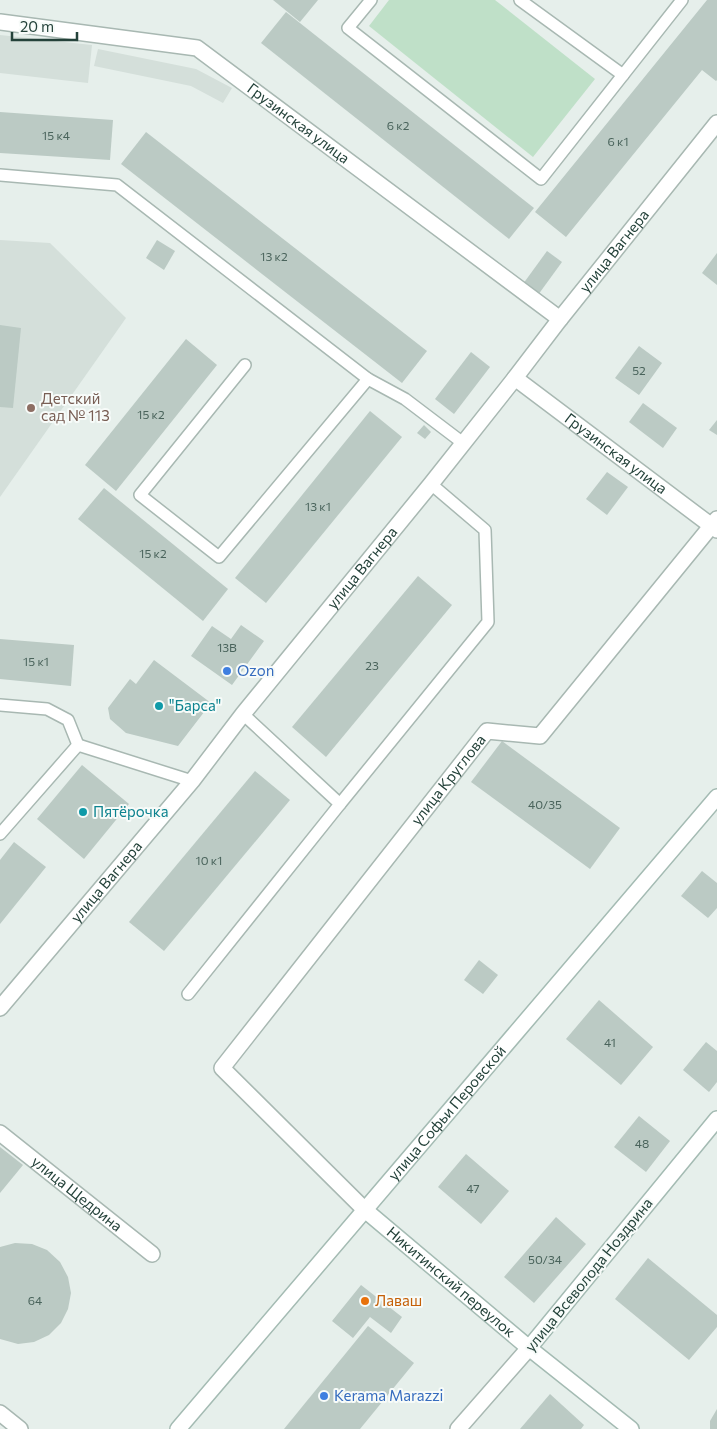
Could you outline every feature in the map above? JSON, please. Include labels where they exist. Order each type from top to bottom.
[{"type":"street","name":"Грузинская улица","points":[[0,22],[197,48],[560,319]]},
{"type":"street","name":"улица Вагнера","points":[[0,1008],[192,781],[242,714],[431,484],[717,123]]},
{"type":"street","name":"Грузинская улица","points":[[515,378],[715,525]]},
{"type":"street","name":"улица Круглова","points":[[222,1068],[487,731],[540,736],[715,525]]},
{"type":"street","name":"улица Софьи Перовской","points":[[178,1429],[717,796]]},
{"type":"street","name":"Никитинский переулок","points":[[222,1068],[365,1210],[528,1348],[631,1429]]},
{"type":"street","name":"улица Всеволода Ноздрина","points":[[458,1429],[528,1348],[717,1119]]},
{"type":"street","name":"улица Щедрина","points":[[0,1133],[152,1254]]},
{"type":"street","points":[[0,1414],[20,1429]]},
{"type":"lane","points":[[371,0],[348,28],[541,179],[682,0]]},
{"type":"lane","points":[[520,0],[623,75]]},
{"type":"lane","points":[[0,175],[117,184],[368,379],[405,400],[463,443]]},
{"type":"lane","points":[[246,365],[140,495],[219,557],[368,379]]},
{"type":"lane","points":[[188,994],[488,622],[485,530],[431,484]]},
{"type":"lane","points":[[0,705],[47,709],[68,720],[78,745]]},
{"type":"lane","points":[[242,714],[340,804]]},
{"type":"lane","points":[[78,745],[192,781]]},
{"type":"lane","points":[[0,834],[78,745]]},
{"type":"shaded area","points":[[0,35],[92,45],[88,83],[0,73]]},
{"type":"shaded area","points":[[98,49],[196,69],[232,88],[223,103],[191,86],[94,66]]},
{"type":"shaded area","name":"Детский сад № 113","points":[[0,240],[50,243],[126,318],[0,497]]},
{"type":"green space","points":[[389,0],[495,0],[595,79],[533,157],[369,26]]},
{"type":"building","points":[[273,0],[318,0],[300,22]]},
{"type":"building","points":[[707,0],[717,0],[717,80],[702,70],[566,237],[535,212]]},
{"type":"building","points":[[286,12],[534,208],[509,239],[261,43]]},
{"type":"building","points":[[0,112],[113,120],[110,160],[0,153]]},
{"type":"building","points":[[146,132],[427,351],[402,383],[121,164]]},
{"type":"building","points":[[157,240],[175,251],[164,270],[146,258]]},
{"type":"building","points":[[547,251],[562,262],[538,295],[523,284]]},
{"type":"building","points":[[717,253],[717,285],[702,273]]},
{"type":"building","points":[[0,325],[21,328],[13,408],[0,407]]},
{"type":"building","points":[[186,339],[217,365],[116,491],[85,465]]},
{"type":"building","points":[[639,346],[662,363],[639,395],[615,378]]},
{"type":"building","points":[[471,352],[490,367],[454,414],[435,399]]},
{"type":"building","points":[[643,403],[677,428],[663,448],[629,422]]},
{"type":"building","points":[[370,411],[402,437],[266,603],[235,578]]},
{"type":"building","points":[[717,420],[717,435],[709,430]]},
{"type":"building","points":[[424,425],[431,432],[425,439],[417,433]]},
{"type":"building","points":[[607,472],[628,487],[607,515],[586,499]]},
{"type":"building","points":[[104,488],[228,589],[203,621],[78,519]]},
{"type":"building","points":[[418,576],[452,605],[326,757],[292,727]]},
{"type":"building","points":[[241,625],[264,641],[232,685],[191,656],[212,626],[231,639]]},
{"type":"building","points":[[0,639],[74,645],[71,686],[0,679]]},
{"type":"building","name":"\"Барса\"","points":[[154,660],[211,703],[178,746],[126,733],[110,719],[108,708],[130,679],[136,684]]},
{"type":"building","points":[[502,741],[620,828],[590,869],[471,782]]},
{"type":"building","name":"Пятёрочка","points":[[82,765],[129,804],[84,859],[37,819]]},
{"type":"building","points":[[255,771],[290,800],[164,951],[129,922]]},
{"type":"building","points":[[14,842],[46,867],[0,924],[0,860]]},
{"type":"building","points":[[702,871],[717,883],[717,908],[708,918],[681,896]]},
{"type":"building","points":[[479,960],[498,975],[483,994],[464,980]]},
{"type":"building","points":[[599,1000],[653,1047],[621,1085],[566,1039]]},
{"type":"building","points":[[706,1042],[717,1051],[717,1082],[709,1092],[683,1070]]},
{"type":"building","points":[[639,1116],[670,1141],[646,1172],[614,1147]]},
{"type":"building","points":[[0,1147],[23,1165],[0,1193]]},
{"type":"building","points":[[466,1154],[509,1191],[481,1224],[438,1187]]},
{"type":"building","points":[[556,1217],[586,1244],[534,1303],[504,1277]]},
{"type":"building","points":[[15,1243],[32,1244],[47,1250],[60,1262],[68,1277],[71,1293],[68,1309],[61,1323],[49,1335],[34,1342],[18,1344],[0,1339],[0,1247]]},
{"type":"building","points":[[648,1258],[717,1315],[717,1327],[689,1360],[615,1299]]},
{"type":"building","name":"Лаваш","points":[[361,1285],[402,1317],[391,1333],[370,1317],[353,1338],[332,1321]]},
{"type":"building","points":[[368,1326],[414,1363],[360,1429],[284,1429]]},
{"type":"building","points":[[550,1394],[584,1425],[581,1429],[520,1429]]},
{"type":"building","points":[[717,1409],[717,1429],[710,1429],[710,1421]]},
{"type":"place","name":"Детский сад № 113","points":[[31,408]]},
{"type":"place","name":"Ozon","points":[[227,671]]},
{"type":"place","name":"\"Барса\"","points":[[159,706]]},
{"type":"place","name":"Пятёрочка","points":[[83,812]]},
{"type":"place","name":"Лаваш","points":[[365,1301]]},
{"type":"place","name":"Kerama Marazzi","points":[[324,1396]]}]
